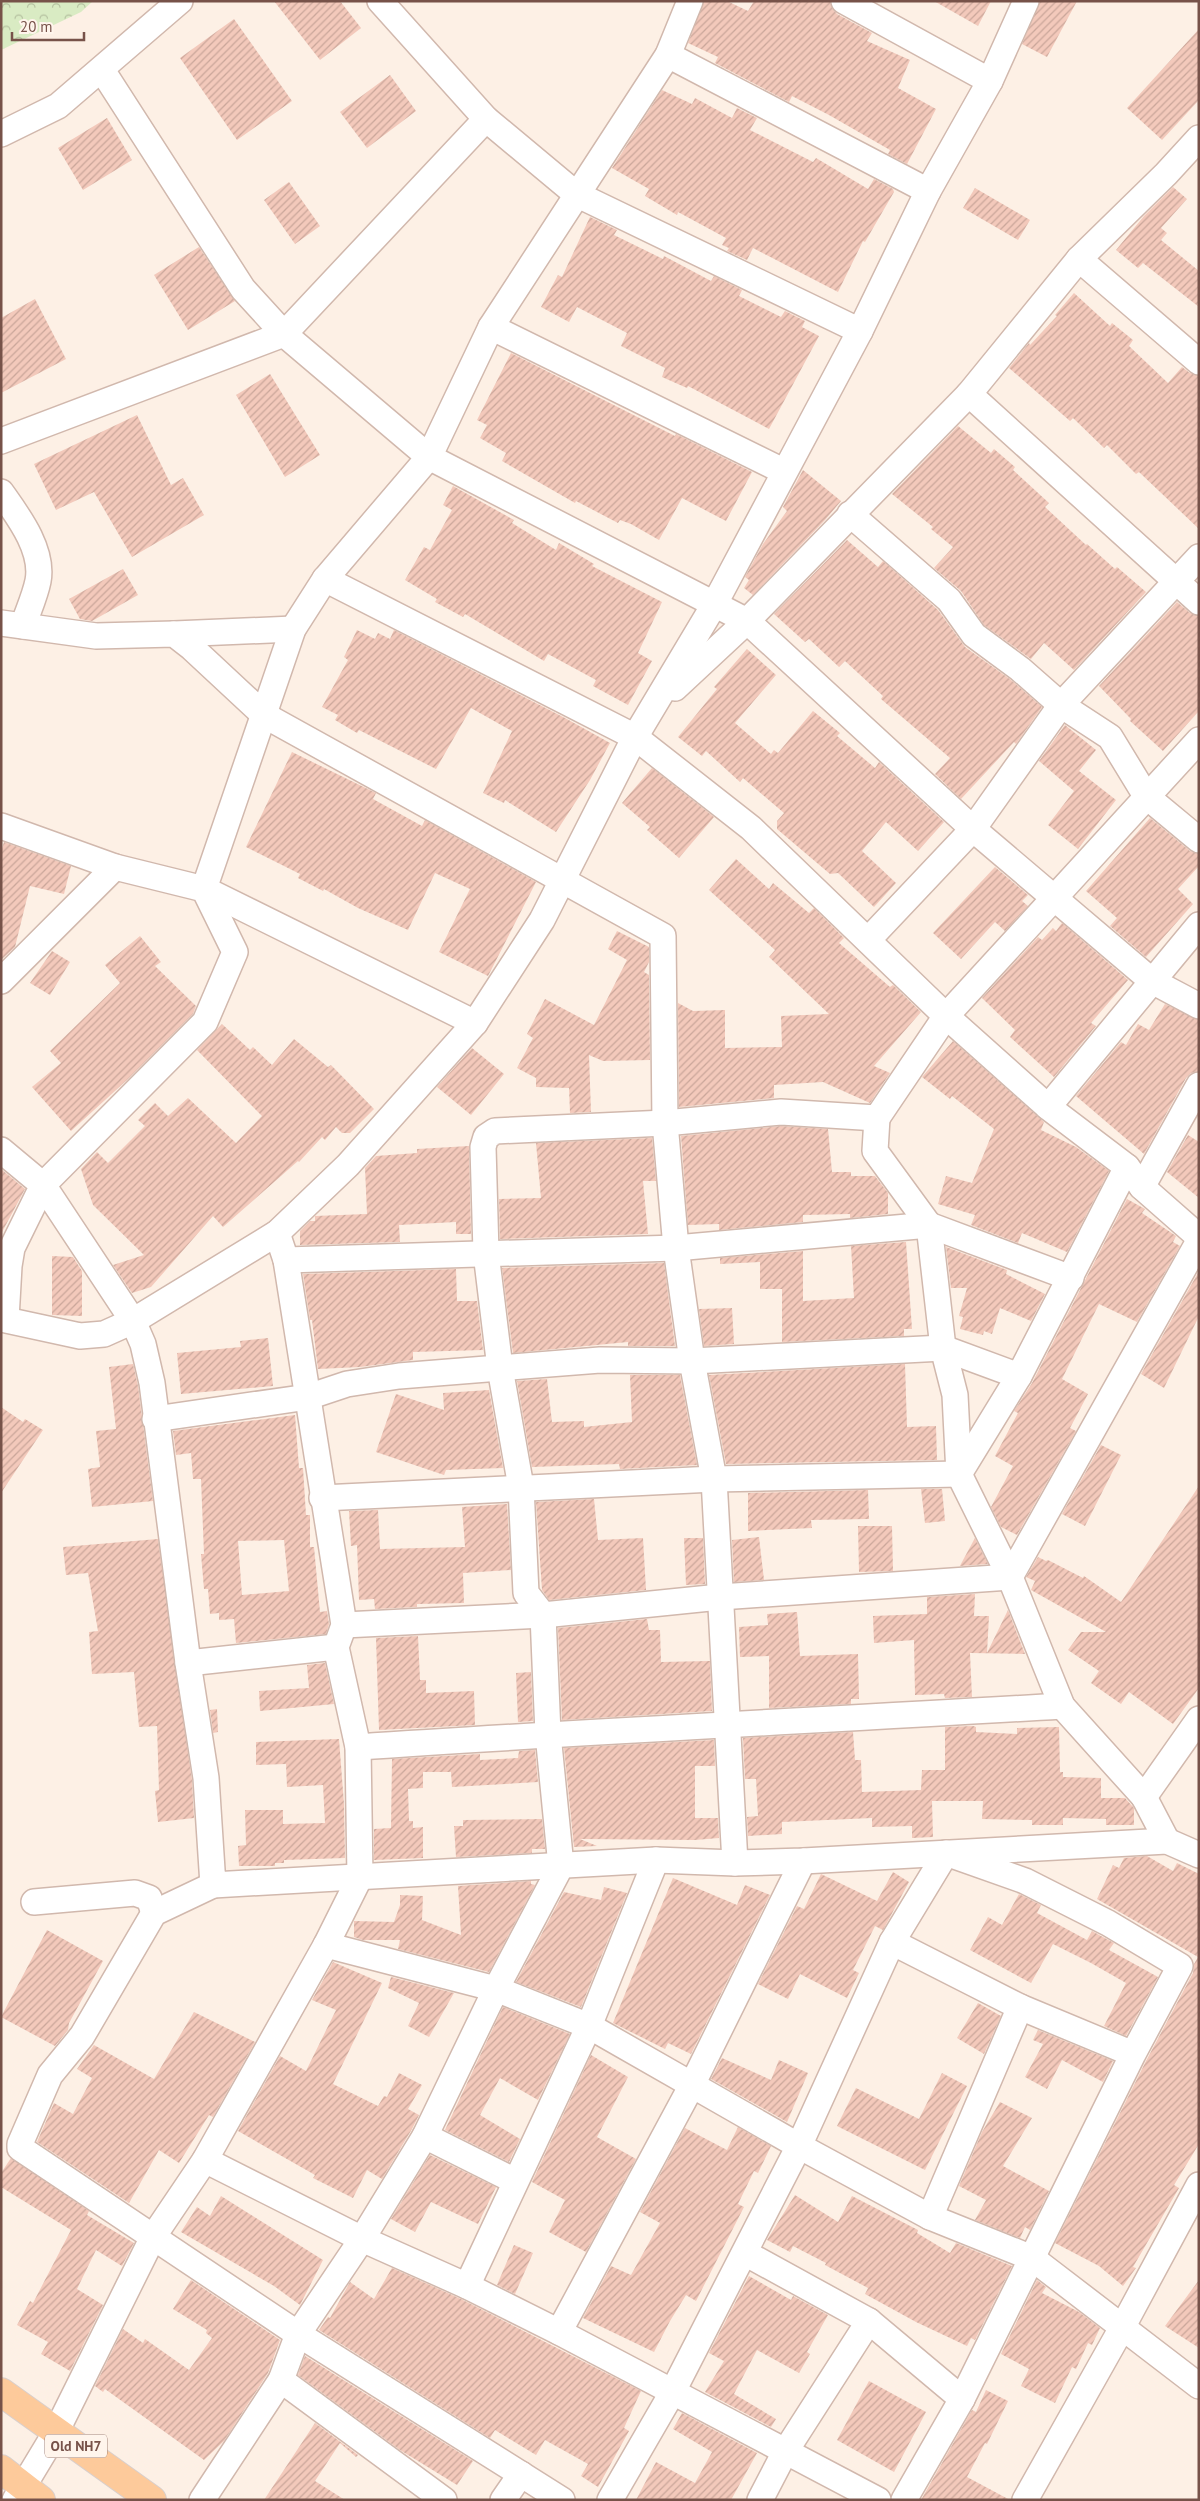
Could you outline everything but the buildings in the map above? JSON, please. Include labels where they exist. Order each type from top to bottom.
[{"type":"main road","name":"Old NH7","points":[[1,2392],[152,2500]]},
{"type":"main road","points":[[1,2469],[27,2495]]},
{"type":"street","points":[[1,134],[58,106],[180,1]]},
{"type":"street","points":[[380,1],[486,119],[576,194],[860,331]]},
{"type":"street","points":[[690,1],[668,55],[491,327],[429,457],[325,579],[293,629],[204,890],[235,952],[205,1022],[43,1184],[12,1248],[4,1319],[80,1336],[104,1334],[133,1321],[277,1233],[348,1165],[476,1023],[542,920],[635,737],[655,707],[714,605],[860,331],[928,191],[990,81],[1026,1]]},
{"type":"street","points":[[844,1],[990,81]]},
{"type":"street","points":[[668,55],[928,191]]},
{"type":"street","points":[[102,70],[243,289],[284,334],[429,457],[747,621],[972,829],[1152,981],[1199,1006]]},
{"type":"street","points":[[1,441],[284,334],[486,119]]},
{"type":"street","points":[[655,707],[747,621],[969,394],[1079,259],[1198,141]]},
{"type":"street","points":[[1079,259],[1199,362]]},
{"type":"street","points":[[491,327],[784,471]]},
{"type":"street","points":[[969,394],[1199,602]]},
{"type":"street","points":[[1,492],[18,518],[36,553],[38,580],[12,624],[96,636],[293,629]]},
{"type":"street","points":[[850,514],[949,600],[974,635],[1020,669],[1061,705],[1110,737],[1146,796],[1199,840]]},
{"type":"street","points":[[868,940],[972,829],[1061,705],[1199,557]]},
{"type":"street","points":[[325,579],[635,737],[751,828],[946,1016],[1048,1107],[1127,1167],[1142,1187],[1199,1237]]},
{"type":"street","points":[[174,634],[192,648],[264,715],[564,879],[664,936],[665,1124],[676,1248],[692,1361],[714,1479],[734,1862]]},
{"type":"street","points":[[1167,1841],[1144,1798],[1062,1706],[1010,1577],[959,1474],[955,1395],[944,1348],[930,1225],[874,1151],[877,1118],[946,1016],[1199,740]]},
{"type":"street","points":[[1,826],[115,867],[204,890],[476,1023]]},
{"type":"street","points":[[1,981],[115,867]]},
{"type":"street","points":[[1048,1107],[1199,925]]},
{"type":"street","points":[[1142,1187],[1199,1085]]},
{"type":"street","points":[[202,2500],[281,2380],[298,2334],[362,2239],[425,2136],[496,1989],[561,1866],[548,1734],[543,1615],[526,1593],[521,1487],[500,1368],[486,1253],[483,1147],[486,1137],[494,1131],[665,1124],[781,1112],[877,1118]]},
{"type":"street","points":[[1,1150],[43,1184],[133,1321],[143,1344],[152,1384],[155,1419],[188,1663],[206,1778],[212,1885]]},
{"type":"street","points":[[959,1474],[1019,1376],[1127,1167]]},
{"type":"street","points":[[286,1260],[676,1248],[930,1225],[1071,1278]]},
{"type":"street","points":[[27,2495],[56,2432],[153,2237],[205,2160],[326,1945],[360,1877],[358,1747],[340,1636],[308,1398],[286,1260],[277,1233]]},
{"type":"street","points":[[1010,1577],[1199,1241]]},
{"type":"street","points":[[155,1419],[308,1398],[347,1384],[373,1380],[600,1360],[692,1361],[944,1348],[1019,1376]]},
{"type":"street","points":[[322,1498],[714,1479],[959,1474]]},
{"type":"street","points":[[188,1663],[340,1636],[720,1596],[1010,1577]]},
{"type":"street","points":[[358,1747],[548,1734],[726,1726],[1062,1706]]},
{"type":"street","points":[[1144,1798],[1199,1719]]},
{"type":"street","points":[[562,2500],[298,2334],[21,2150],[19,2145],[50,2075],[82,2036],[154,1913],[212,1885],[656,1860],[803,1861],[1167,1841],[1199,1855]]},
{"type":"street","points":[[610,2500],[672,2393],[745,2253],[799,2146],[892,1942],[946,1853]]},
{"type":"street","points":[[904,2500],[962,2399],[1133,2054],[1180,1966],[1108,1923],[1025,1881],[946,1853]]},
{"type":"street","points":[[467,2286],[589,2026],[656,1860]]},
{"type":"street","points":[[559,2332],[692,2085],[803,1861]]},
{"type":"street","points":[[34,1902],[135,1893],[149,1898],[154,1913]]},
{"type":"street","points":[[892,1942],[1020,2007],[1133,2054]]},
{"type":"street","points":[[326,1945],[496,1989],[589,2026],[799,2146],[930,2217],[1032,2258],[1199,2386]]},
{"type":"street","points":[[930,2217],[1020,2007]]},
{"type":"street","points":[[425,2136],[515,2181]]},
{"type":"street","points":[[205,2160],[362,2239],[467,2286],[559,2332],[878,2500]]},
{"type":"street","points":[[1025,2500],[1123,2326],[1199,2185]]},
{"type":"street","points":[[745,2253],[870,2321],[962,2399]]},
{"type":"street","points":[[760,2500],[785,2452],[870,2321]]},
{"type":"street","points":[[281,2380],[444,2500]]},
{"type":"street","points":[[503,2500],[521,2474]]},
{"type":"green space","points":[[1,1],[93,1],[81,12],[1,50]]}]
